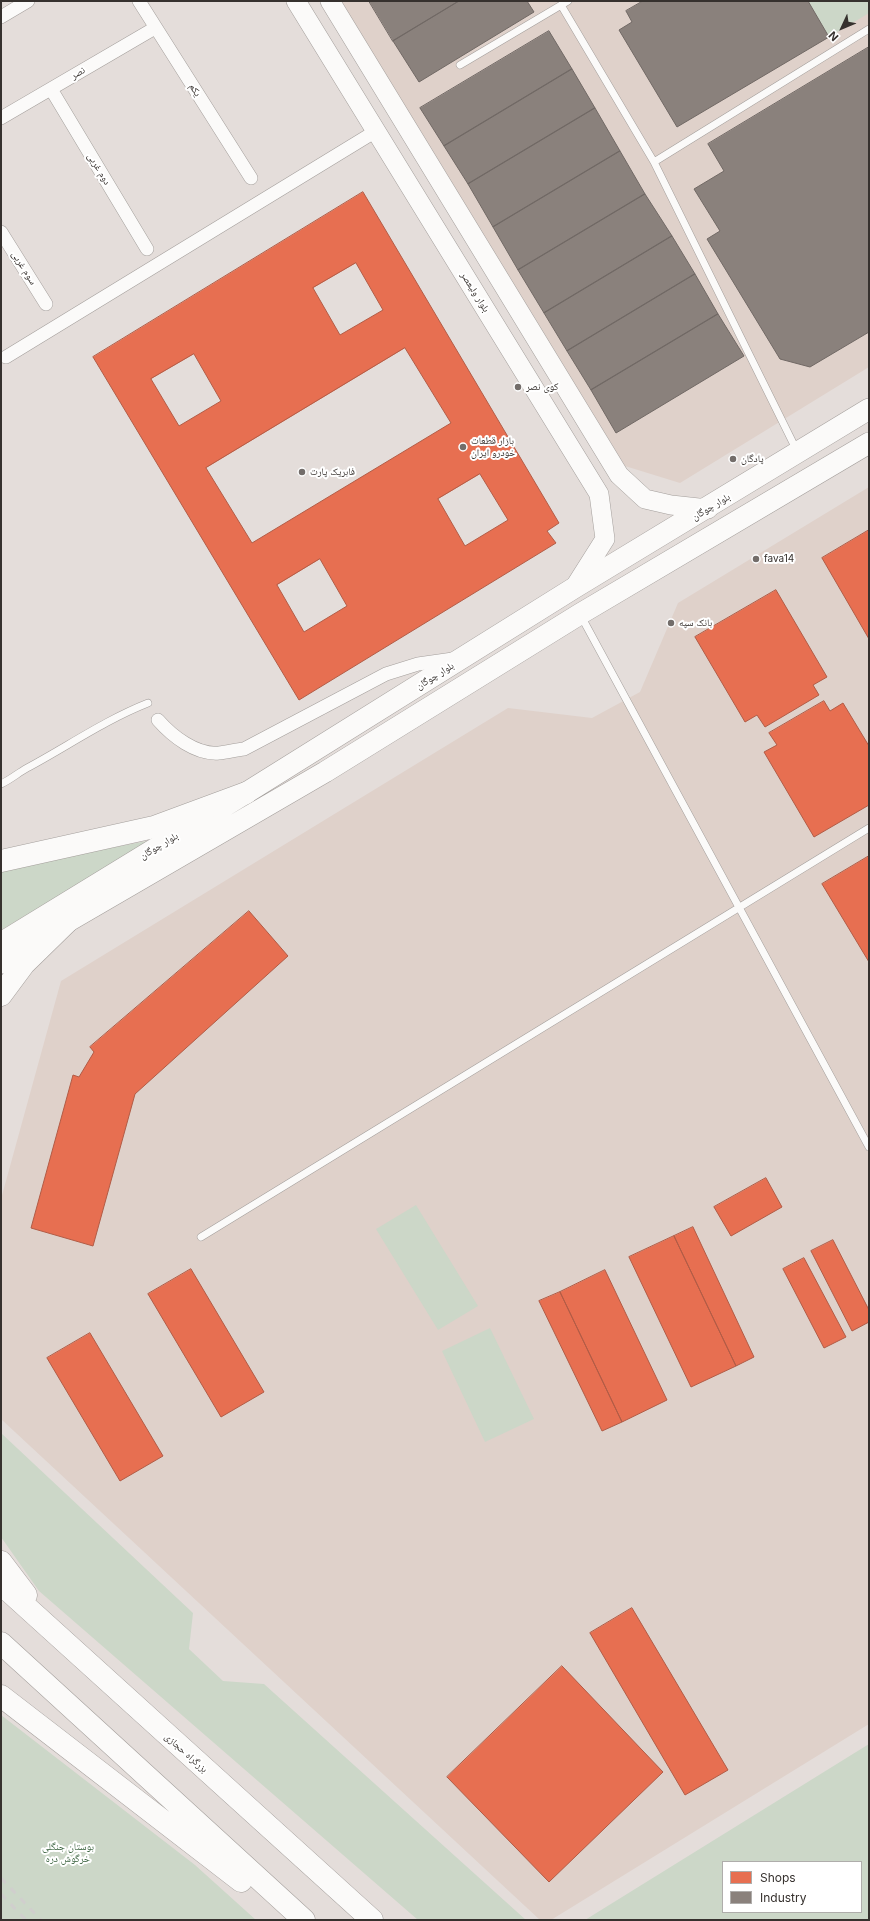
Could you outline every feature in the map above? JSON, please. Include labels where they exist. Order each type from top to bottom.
[{"type":"highway","points":[[1,861],[154,827],[246,793]]},
{"type":"highway","points":[[1,995],[24,964],[67,922]]},
{"type":"highway","points":[[1,1562],[54,1633]]},
{"type":"highway","name":"بزرگراه حجازی","points":[[1,1584],[372,1920]]},
{"type":"highway","points":[[1,1643],[304,1920]]},
{"type":"highway","points":[[1,1696],[240,1880],[297,1920]]},
{"type":"main road","name":"بلوار ولیعصر","points":[[296,1],[599,494],[605,539],[574,588]]},
{"type":"main road","points":[[330,1],[619,476],[645,499],[670,505],[708,509]]},
{"type":"main road","points":[[545,406],[553,408],[560,407],[566,388]]},
{"type":"main road","name":"بلوار چوگان","points":[[1,943],[466,657],[574,588],[708,509],[869,409]]},
{"type":"main road","name":"بلوار چوگان","points":[[1,963],[67,922],[325,772],[580,614],[869,443]]},
{"type":"street","points":[[2,15],[28,1]]},
{"type":"street","name":"یکم","points":[[139,1],[251,178]]},
{"type":"street","name":"نصر","points":[[1,118],[155,28]]},
{"type":"street","name":"دوم غربی","points":[[51,89],[147,249]]},
{"type":"street","points":[[6,357],[376,131]]},
{"type":"street","name":"سوم غربی","points":[[1,232],[46,304]]},
{"type":"street","points":[[158,720],[168,732],[194,749],[218,754],[244,749],[386,674],[418,664],[466,657]]},
{"type":"lane","points":[[460,65],[568,1]]},
{"type":"lane","points":[[561,5],[654,162],[798,453]]},
{"type":"lane","points":[[654,162],[869,29]]},
{"type":"lane","points":[[580,614],[869,1147]]},
{"type":"lane","points":[[1,784],[65,745],[85,736],[104,723],[148,703]]},
{"type":"lane","points":[[201,1237],[869,828]]},
{"type":"shaded area","points":[[341,1],[869,1],[869,367],[680,483],[625,466]]},
{"type":"shaded area","points":[[869,487],[869,1724],[551,1920],[540,1920],[1,1419],[1,1199],[61,981],[508,708],[592,718],[640,692],[678,603]]},
{"type":"green space","points":[[808,1],[869,1],[869,13],[829,37]]},
{"type":"green space","points":[[147,841],[151,843],[1,930],[1,871],[62,857]]},
{"type":"green space","points":[[416,1205],[478,1306],[438,1330],[376,1229]]},
{"type":"green space","points":[[490,1328],[534,1419],[485,1442],[442,1351]]},
{"type":"green space","points":[[1,1433],[193,1613],[189,1649],[223,1681],[264,1684],[526,1920],[418,1920],[39,1591],[1,1537]]},
{"type":"green space","name":"بوستان جنگلی خرگوش دره","points":[[1,1715],[195,1865],[256,1920],[1,1920]]},
{"type":"green space","points":[[869,1744],[869,1920],[585,1920]]},
{"type":"building: Shops","name":"بازار قطعات خودرو ایران","points":[[363,192],[559,523],[547,531],[556,543],[299,700],[93,357]],"holes":[[[356,263],[383,310],[340,335],[313,288]],[[405,348],[451,423],[252,543],[206,468]],[[194,354],[221,401],[179,426],[151,379]],[[480,474],[508,520],[465,546],[438,499]],[[320,559],[347,606],[304,632],[277,585]]]},
{"type":"building: Shops","points":[[869,530],[869,639],[822,558]]},
{"type":"building: Shops","points":[[776,590],[827,677],[813,685],[819,695],[765,727],[757,715],[745,722],[695,637]]},
{"type":"building: Shops","points":[[824,701],[830,711],[843,703],[869,746],[869,805],[814,837],[764,752],[777,745],[769,733]]},
{"type":"building: Shops","points":[[869,856],[869,962],[822,884]]},
{"type":"building: Shops","points":[[249,911],[288,956],[135,1094],[93,1246],[31,1228],[73,1075],[79,1077],[94,1052],[90,1047]]},
{"type":"building: Shops","points":[[766,1178],[782,1207],[731,1236],[714,1207]]},
{"type":"building: Shops","points":[[693,1227],[754,1357],[736,1366],[674,1236]]},
{"type":"building: Shops","points":[[674,1236],[736,1366],[691,1387],[629,1257]]},
{"type":"building: Shops","points":[[833,1240],[869,1310],[869,1322],[852,1331],[811,1251]]},
{"type":"building: Shops","points":[[804,1258],[846,1337],[824,1348],[783,1269]]},
{"type":"building: Shops","points":[[191,1269],[264,1392],[221,1417],[148,1294]]},
{"type":"building: Shops","points":[[605,1270],[667,1400],[622,1422],[560,1292]]},
{"type":"building: Shops","points":[[560,1292],[622,1422],[602,1431],[539,1301]]},
{"type":"building: Shops","points":[[90,1333],[163,1456],[120,1481],[47,1358]]},
{"type":"building: Shops","points":[[632,1608],[728,1770],[685,1795],[590,1633]]},
{"type":"building: Shops","points":[[562,1666],[663,1772],[549,1882],[447,1777]]},
{"type":"building: Industry","points":[[369,1],[459,1],[393,41]]},
{"type":"building: Industry","points":[[459,1],[527,1],[534,12],[419,82],[393,41]]},
{"type":"building: Industry","points":[[643,1],[808,1],[829,37],[677,127],[619,30],[632,22],[626,11]]},
{"type":"building: Industry","points":[[549,31],[572,69],[444,146],[420,108]]},
{"type":"building: Industry","points":[[869,47],[869,332],[810,367],[780,359],[707,239],[720,231],[694,189],[724,171],[708,144]]},
{"type":"building: Industry","points":[[572,69],[595,108],[468,184],[444,146]]},
{"type":"building: Industry","points":[[595,108],[620,151],[493,227],[468,184]]},
{"type":"building: Industry","points":[[620,151],[645,194],[518,270],[493,227]]},
{"type":"building: Industry","points":[[645,194],[672,236],[544,313],[518,270]]},
{"type":"building: Industry","points":[[672,236],[695,274],[567,351],[544,313]]},
{"type":"building: Industry","points":[[695,274],[718,314],[591,390],[567,351]]},
{"type":"building: Industry","points":[[718,314],[744,356],[616,433],[591,390]]},
{"type":"railway","points":[[1,1878],[41,1920]]},
{"type":"railway","points":[[1,1894],[26,1920]]},
{"type":"place","name":"کوی نصر","points":[[518,387]]},
{"type":"place","name":"بازار قطعات خودرو ایران","points":[[463,447]]},
{"type":"place","name":"پادگان","points":[[733,459]]},
{"type":"place","name":"فابریک پارت","points":[[302,472]]},
{"type":"place","name":"fava14","points":[[756,559]]},
{"type":"place","name":"بانک سپه","points":[[671,623]]}]
